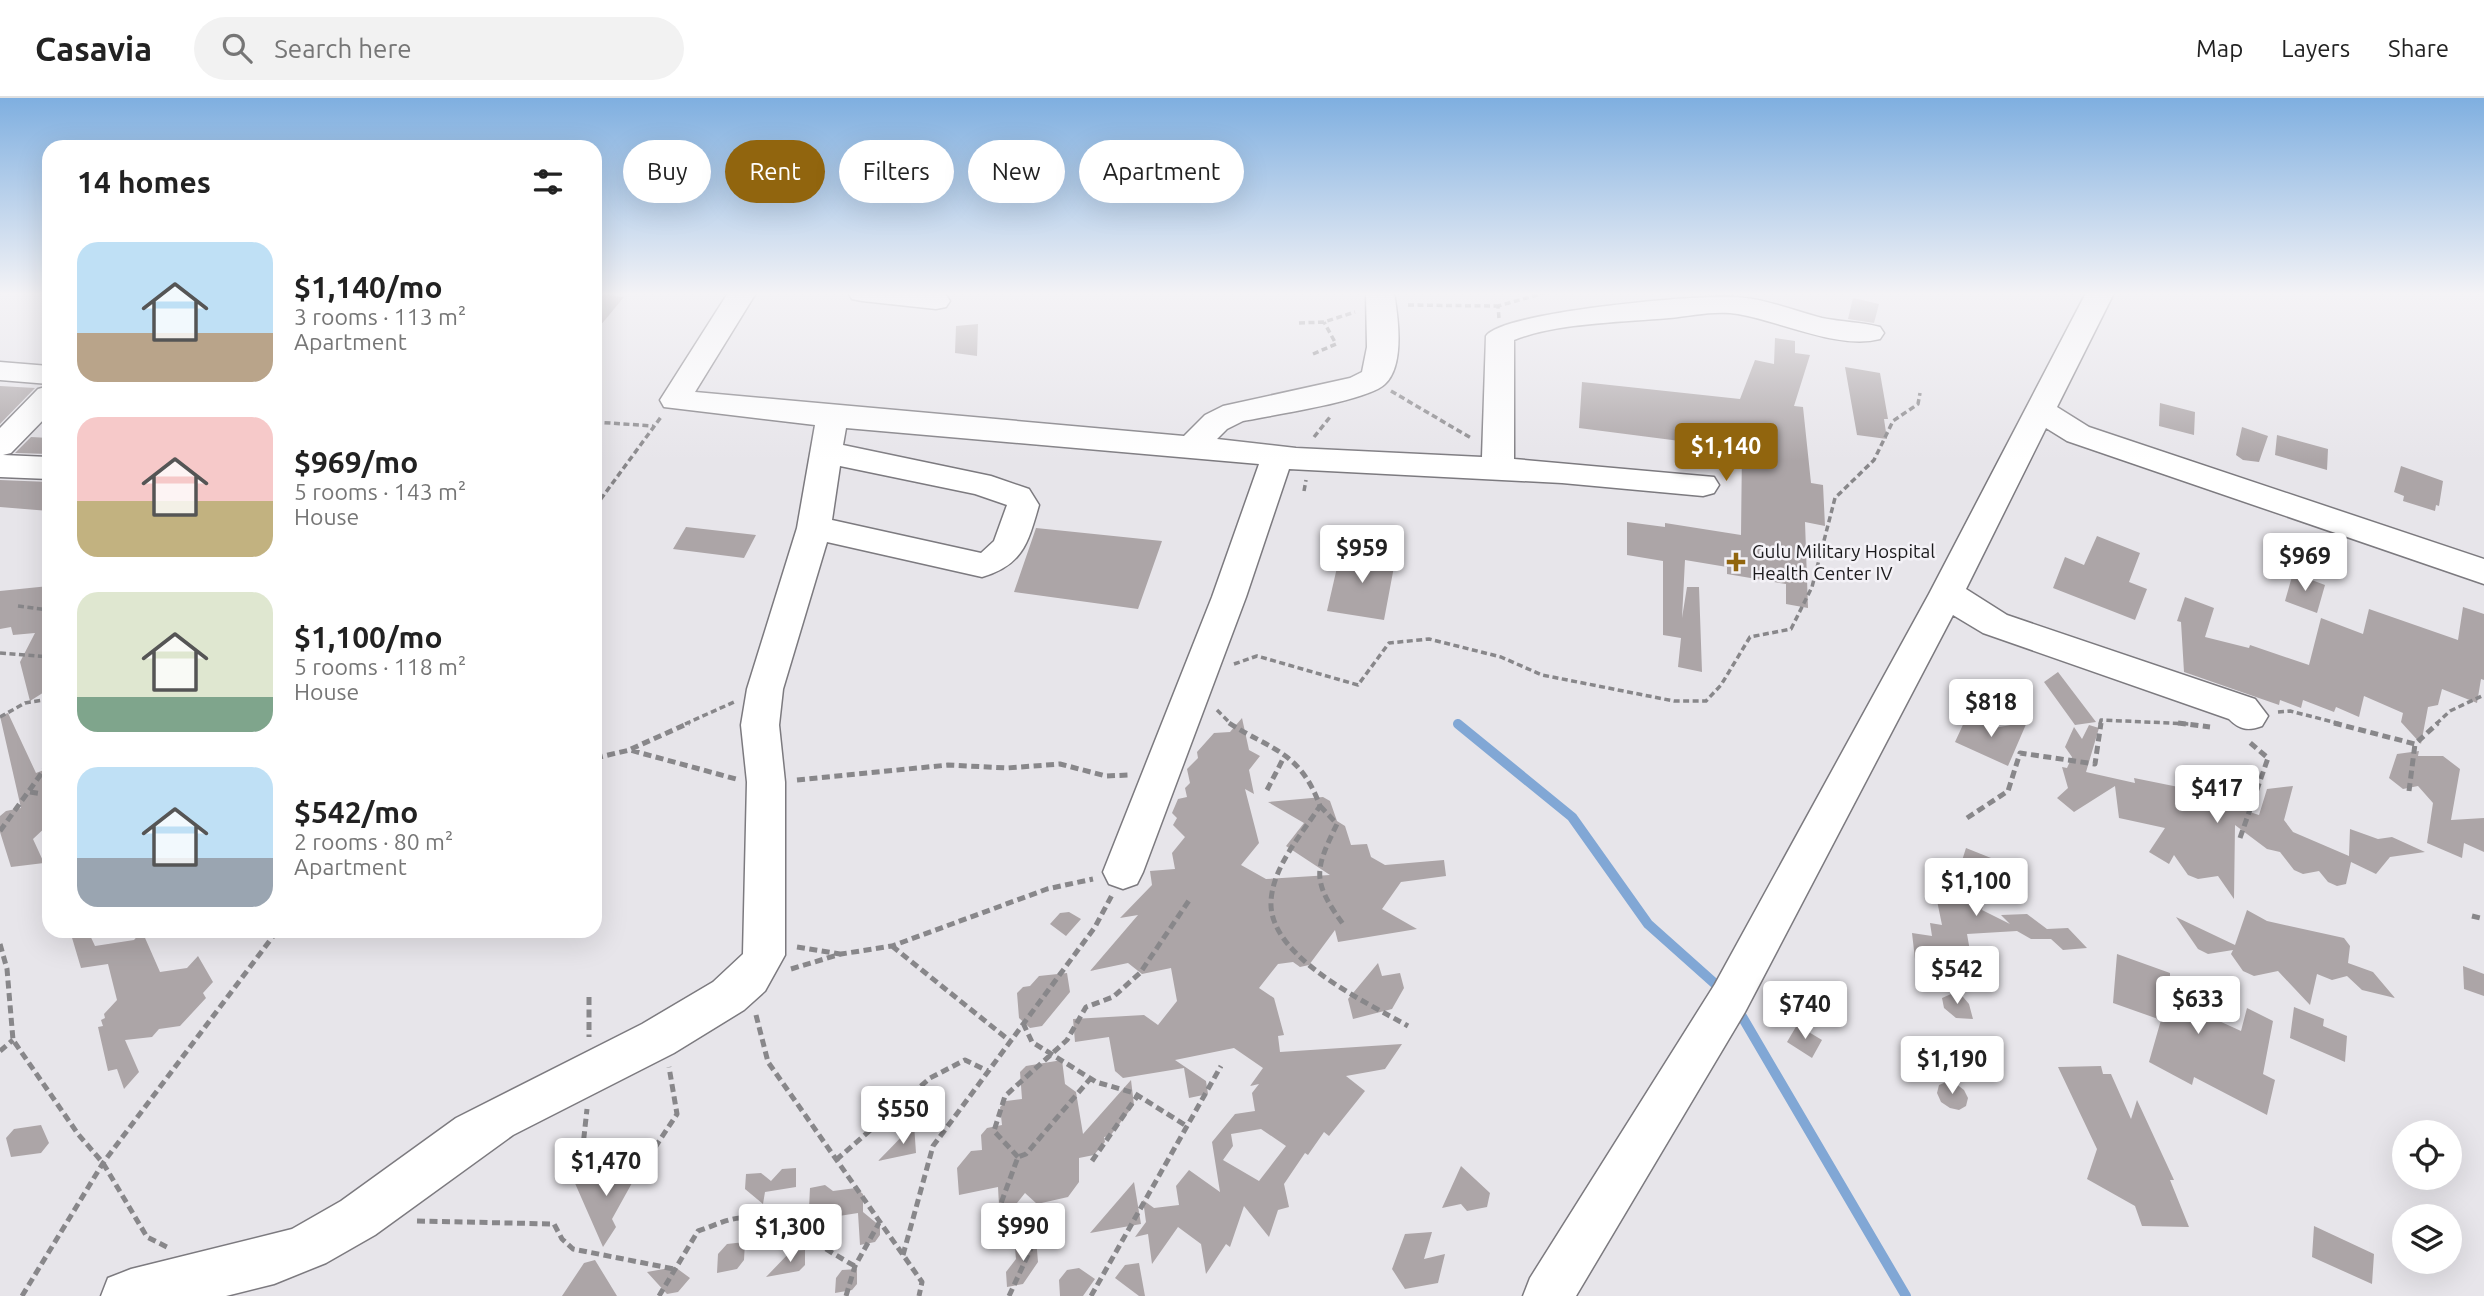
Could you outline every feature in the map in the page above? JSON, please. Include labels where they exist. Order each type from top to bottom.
[{"type":"street","points":[[664,413],[706,349]]},
{"type":"street","points":[[1191,447],[1216,422],[1234,412],[1366,383],[1381,368],[1381,349]]},
{"type":"street","points":[[1498,461],[1500,349]]},
{"type":"street","points":[[1548,1296],[1730,998],[1946,594],[2071,349]]},
{"type":"street","points":[[0,371],[42,374]]},
{"type":"street","points":[[0,446],[42,403]]},
{"type":"street","points":[[2039,409],[2078,434],[2484,572]]},
{"type":"street","points":[[664,413],[832,417],[1293,458],[1498,461],[1703,485]]},
{"type":"street","points":[[126,1296],[217,1272],[270,1263],[310,1246],[353,1221],[444,1153],[498,1119],[589,1076],[664,1035],[756,961],[766,782],[760,725],[765,689],[814,528],[832,417]]},
{"type":"street","points":[[814,528],[982,565],[995,563],[1002,556],[1023,505],[1018,498],[980,484],[828,453]]},
{"type":"street","points":[[1124,872],[1198,678],[1293,458]]},
{"type":"street","points":[[0,466],[42,468]]},
{"type":"street","points":[[1946,594],[1995,624],[2242,709],[2235,722]]},
{"type":"path","points":[[1313,354],[1325,349]]},
{"type":"path","points":[[1304,491],[1293,458],[1315,432],[1366,383],[1498,461]]},
{"type":"path","points":[[1343,924],[1320,894],[1315,876],[1337,824],[1320,806],[1317,793],[1298,767],[1260,738],[1238,730],[1222,718],[1198,678],[1257,656],[1358,685],[1389,643],[1429,639],[1501,657],[1542,675],[1674,701],[1706,701],[1721,685],[1750,637],[1791,629],[1812,587],[1835,498],[1874,460],[1893,421],[1918,404],[1920,393]]},
{"type":"path","points":[[602,421],[664,413]]},
{"type":"path","points":[[602,497],[664,413]]},
{"type":"path","points":[[18,606],[42,609]]},
{"type":"path","points":[[0,653],[42,656]]},
{"type":"path","points":[[602,756],[630,750],[765,689]]},
{"type":"path","points":[[2409,791],[2415,744],[2450,711],[2484,695]]},
{"type":"path","points":[[0,717],[25,703],[42,699]]},
{"type":"path","points":[[1967,818],[2007,791],[2020,753],[2095,764],[2101,720],[2235,722],[2290,711],[2415,744]]},
{"type":"path","points":[[2235,722],[2253,732],[2234,730],[2268,758],[2256,792],[2252,816],[2240,838]]},
{"type":"path","points":[[630,750],[723,777],[766,782],[948,765],[1007,768],[1059,764],[1106,776],[1161,775]]},
{"type":"path","points":[[1267,790],[1284,757]]},
{"type":"path","points":[[0,831],[42,776]]},
{"type":"path","points":[[30,792],[42,794]]},
{"type":"path","points":[[1320,806],[1282,865],[1270,903],[1274,921],[1284,942],[1329,980],[1408,1026]]},
{"type":"path","points":[[756,961],[841,954],[892,946],[1047,889],[1124,872]]},
{"type":"path","points":[[903,1256],[933,1146],[1095,927],[1124,872]]},
{"type":"path","points":[[1018,1157],[994,1131],[1005,1096],[1067,1040],[1086,1007],[1113,997],[1140,973],[1190,899]]},
{"type":"path","points":[[2472,916],[2484,919]]},
{"type":"path","points":[[22,1296],[103,1163],[272,938]]},
{"type":"path","points":[[0,944],[7,970],[13,1040],[78,1134],[103,1163],[147,1237],[171,1249]]},
{"type":"path","points":[[892,946],[1010,1041]]},
{"type":"path","points":[[756,961],[841,954]]},
{"type":"path","points":[[756,961],[768,1062],[922,1282],[919,1296]]},
{"type":"path","points":[[1023,1023],[1032,1041],[1090,1079],[1138,1095],[1185,1125]]},
{"type":"path","points":[[648,1158],[677,1114],[664,1035]]},
{"type":"path","points":[[0,1051],[13,1040]]},
{"type":"path","points":[[836,1160],[930,1078],[965,1060],[988,1071]]},
{"type":"path","points":[[1091,1296],[1133,1226],[1185,1125],[1221,1066]]},
{"type":"path","points":[[1009,1296],[1033,1244],[1013,1229],[1000,1206],[1018,1157],[1026,1154],[1090,1079]]},
{"type":"path","points":[[1092,1161],[1138,1095]]},
{"type":"path","points":[[659,1296],[698,1231],[741,1218],[796,1231],[820,1249],[855,1266]]},
{"type":"path","points":[[406,1221],[554,1224],[562,1239],[573,1249],[674,1269]]},
{"type":"path","points":[[846,1296],[855,1266],[879,1223]]},
{"type":"building","points":[[955,349],[977,349],[977,356],[955,353]]},
{"type":"building","points":[[1775,349],[1795,349],[1795,353],[1810,355],[1794,406],[1803,407],[1811,483],[1823,485],[1825,526],[1805,522],[1808,608],[1786,604],[1786,584],[1727,574],[1727,567],[1685,560],[1682,618],[1687,587],[1699,587],[1702,672],[1678,667],[1681,638],[1663,635],[1663,561],[1627,555],[1627,522],[1665,527],[1665,523],[1741,535],[1742,449],[1579,428],[1582,382],[1740,399],[1755,360],[1774,364]]},
{"type":"building","points":[[1845,367],[1880,373],[1888,419],[1884,419],[1887,439],[1857,435]]},
{"type":"building","points":[[0,386],[35,388],[0,424]]},
{"type":"building","points":[[2160,403],[2195,412],[2194,435],[2159,426]]},
{"type":"building","points":[[2242,427],[2268,436],[2259,462],[2243,460],[2236,455]]},
{"type":"building","points":[[2277,435],[2328,449],[2327,470],[2275,455]]},
{"type":"building","points":[[31,437],[42,438],[42,454],[15,453]]},
{"type":"building","points":[[2401,466],[2443,481],[2439,506],[2436,505],[2435,511],[2403,501],[2404,496],[2394,492]]},
{"type":"building","points":[[0,480],[42,482],[42,510],[0,507]]},
{"type":"building","points":[[686,527],[756,535],[744,558],[673,549]]},
{"type":"building","points":[[1036,528],[1162,541],[1138,609],[1014,592]]},
{"type":"building","points":[[2097,536],[2140,553],[2129,582],[2147,589],[2135,620],[2053,588],[2065,557],[2084,565]]},
{"type":"building","points":[[1341,550],[1396,556],[1384,620],[1327,611]]},
{"type":"building","points":[[2293,573],[2325,585],[2317,613],[2285,601]]},
{"type":"building","points":[[42,587],[42,693],[30,701],[20,662],[35,633],[13,635],[11,627],[0,629],[0,591]]},
{"type":"building","points":[[2185,597],[2214,608],[2205,637],[2249,648],[2250,645],[2309,665],[2321,618],[2363,634],[2369,609],[2458,640],[2463,607],[2484,614],[2484,680],[2481,679],[2477,703],[2442,689],[2438,705],[2428,707],[2421,744],[2401,722],[2403,713],[2364,696],[2359,717],[2336,707],[2334,712],[2303,700],[2301,708],[2280,700],[2279,705],[2184,672],[2181,622],[2177,621]]},
{"type":"building","points":[[2058,672],[2096,722],[2075,725],[2044,682]]},
{"type":"building","points":[[8,713],[36,773],[42,771],[42,831],[33,839],[42,863],[11,867],[0,832],[0,816],[6,811],[21,808],[0,716]]},
{"type":"building","points":[[1967,716],[1994,728],[2027,722],[2008,766],[1955,742]]},
{"type":"building","points":[[1242,718],[1249,750],[1260,756],[1249,770],[1254,794],[1245,789],[1259,843],[1241,865],[1266,879],[1330,875],[1286,846],[1304,823],[1268,802],[1323,797],[1330,801],[1337,821],[1345,826],[1351,845],[1367,844],[1371,857],[1385,865],[1444,860],[1446,876],[1401,882],[1382,909],[1417,929],[1338,942],[1335,930],[1309,965],[1300,967],[1293,962],[1278,964],[1259,988],[1274,998],[1284,1035],[1278,1036],[1280,1052],[1402,1044],[1385,1069],[1346,1076],[1365,1091],[1329,1136],[1324,1132],[1308,1155],[1305,1153],[1284,1184],[1289,1207],[1278,1210],[1269,1237],[1244,1206],[1230,1247],[1226,1244],[1206,1274],[1201,1244],[1178,1227],[1152,1264],[1148,1234],[1135,1237],[1146,1222],[1143,1200],[1154,1208],[1179,1205],[1176,1186],[1189,1170],[1220,1192],[1212,1142],[1235,1114],[1255,1111],[1252,1093],[1259,1084],[1250,1086],[1263,1068],[1234,1048],[1175,1060],[1206,1081],[1208,1094],[1189,1098],[1184,1068],[1123,1078],[1115,1071],[1109,1037],[1075,1042],[1073,1019],[1144,1015],[1158,1025],[1177,1001],[1171,968],[1142,974],[1128,963],[1090,971],[1138,915],[1120,918],[1152,885],[1150,871],[1175,869],[1172,853],[1185,837],[1173,825],[1177,818],[1172,813],[1178,799],[1187,797],[1185,788],[1190,783],[1187,769],[1198,758],[1197,752],[1214,733],[1230,732]],"holes":[[[1261,1129],[1286,1146],[1259,1181],[1223,1160],[1233,1146],[1231,1134]]]},
{"type":"building","points":[[2089,725],[2099,728],[2086,772],[2135,783],[2134,778],[2213,794],[2209,799],[2259,815],[2267,789],[2293,786],[2284,820],[2293,832],[2349,856],[2350,829],[2378,839],[2392,837],[2425,852],[2390,857],[2376,874],[2351,862],[2346,884],[2337,886],[2328,882],[2319,871],[2303,874],[2294,870],[2280,852],[2267,849],[2235,825],[2234,899],[2218,876],[2198,879],[2188,875],[2174,855],[2169,864],[2149,852],[2165,828],[2119,818],[2115,786],[2074,812],[2057,798],[2068,788],[2062,767],[2067,768],[2072,757],[2065,747],[2074,727],[2082,739]]},
{"type":"building","points":[[2419,751],[2418,756],[2443,756],[2460,769],[2451,820],[2484,818],[2484,852],[2464,843],[2462,858],[2427,843],[2433,803],[2418,786],[2403,789],[2389,778],[2397,754]]},
{"type":"building","points":[[1966,848],[1996,860],[1982,910],[2010,924],[2001,915],[2027,914],[2047,929],[2068,928],[2087,948],[2063,950],[2051,939],[2031,939],[2017,931],[1967,934],[1973,968],[1915,959],[1912,933],[1932,936],[1930,923],[1942,925],[1934,886],[1953,889]]},
{"type":"building","points":[[2247,910],[2267,921],[2344,938],[2350,946],[2348,963],[2373,972],[2395,998],[2362,990],[2347,976],[2332,980],[2317,974],[2310,1005],[2278,971],[2254,976],[2243,971],[2231,954],[2233,950],[2208,954],[2198,949],[2176,917],[2235,945]]},
{"type":"building","points":[[1069,912],[1081,919],[1066,936],[1050,924],[1060,913]]},
{"type":"building","points":[[72,938],[91,938],[95,946],[145,938],[160,972],[187,968],[198,956],[213,982],[203,993],[206,998],[180,1026],[159,1029],[152,1037],[125,1040],[139,1072],[124,1089],[117,1069],[108,1071],[98,1027],[103,1026],[101,1020],[105,1018],[104,1014],[117,1000],[108,964],[81,968]]},
{"type":"building","points":[[2117,954],[2170,973],[2170,988],[2196,997],[2195,1010],[2241,1031],[2247,1008],[2273,1021],[2263,1074],[2275,1080],[2267,1115],[2194,1077],[2192,1085],[2149,1062],[2161,1020],[2113,1003]]},
{"type":"building","points":[[1378,963],[1382,976],[1400,973],[1404,988],[1392,1009],[1353,1019],[1348,999]]},
{"type":"building","points":[[2463,966],[2484,974],[2484,996],[2464,989]]},
{"type":"building","points":[[1067,973],[1070,992],[1042,1026],[1030,1028],[1019,1018],[1017,993],[1023,987],[1030,986],[1039,976]]},
{"type":"building","points":[[1958,991],[1969,1004],[1973,1019],[1956,1018],[1944,1008],[1942,998]]},
{"type":"building","points":[[2294,1007],[2324,1019],[2323,1026],[2347,1036],[2345,1062],[2290,1038]]},
{"type":"building","points":[[1797,1025],[1822,1040],[1812,1058],[1787,1042]]},
{"type":"building","points":[[1062,1060],[1065,1084],[1076,1092],[1083,1134],[1131,1080],[1134,1105],[1110,1136],[1104,1137],[1105,1142],[1094,1155],[1079,1158],[1079,1182],[1068,1197],[1037,1204],[1025,1193],[1000,1224],[998,1187],[959,1195],[957,1168],[971,1151],[982,1150],[981,1135],[987,1128],[1002,1125],[1000,1107],[1006,1101],[1022,1099],[1020,1072],[1026,1066]]},
{"type":"building","points":[[2101,1066],[2103,1074],[2111,1074],[2131,1119],[2137,1100],[2174,1180],[2170,1180],[2189,1227],[2142,1226],[2135,1206],[2087,1179],[2097,1149],[2058,1067]]},
{"type":"building","points":[[1946,1082],[1955,1083],[1964,1090],[1968,1098],[1966,1106],[1959,1110],[1941,1102],[1937,1093],[1939,1085]]},
{"type":"building","points":[[914,1124],[916,1153],[878,1161]]},
{"type":"building","points":[[41,1125],[49,1143],[41,1153],[11,1157],[6,1138],[14,1129]]},
{"type":"building","points":[[642,1165],[612,1219],[616,1227],[603,1247],[574,1181]]},
{"type":"building","points":[[1461,1166],[1490,1193],[1487,1207],[1467,1211],[1461,1204],[1442,1208]]},
{"type":"building","points":[[796,1168],[796,1187],[765,1192],[763,1204],[745,1189],[746,1174],[761,1173],[771,1181],[782,1169]]},
{"type":"building","points":[[1134,1182],[1141,1224],[1090,1233]]},
{"type":"building","points":[[825,1185],[833,1191],[856,1188],[863,1194],[863,1212],[880,1226],[880,1235],[875,1242],[860,1245],[858,1213],[839,1216],[839,1211],[831,1204],[809,1208],[810,1188]]},
{"type":"building","points":[[2314,1226],[2374,1254],[2372,1284],[2312,1257]]},
{"type":"building","points":[[1432,1232],[1424,1259],[1445,1254],[1438,1283],[1405,1289],[1392,1269],[1405,1234]]},
{"type":"building","points":[[1036,1238],[1038,1262],[1023,1284],[1007,1287],[1006,1272],[1016,1259],[1015,1248],[1021,1240]]},
{"type":"building","points":[[745,1242],[744,1260],[737,1269],[717,1273],[718,1254],[727,1244]]},
{"type":"building","points":[[805,1250],[805,1265],[799,1271],[766,1277],[791,1251]]},
{"type":"building","points":[[595,1260],[617,1296],[562,1296],[584,1263]]},
{"type":"building","points":[[1139,1263],[1145,1296],[1139,1296],[1115,1278],[1125,1265]]},
{"type":"building","points":[[675,1267],[690,1278],[678,1292],[667,1294],[647,1272]]},
{"type":"building","points":[[1079,1268],[1095,1279],[1083,1296],[1060,1296],[1059,1280],[1067,1270]]},
{"type":"building","points":[[857,1269],[857,1284],[852,1290],[835,1293],[836,1278],[842,1270]]},
{"type":"waterway","points":[[1458,724],[1572,817],[1648,924],[1722,990]]},
{"type":"waterway","points":[[1737,1008],[1906,1296]]},
{"type":"place","name":"Gulu Military Hospital Health Center IV","points":[[1736,562]]}]
